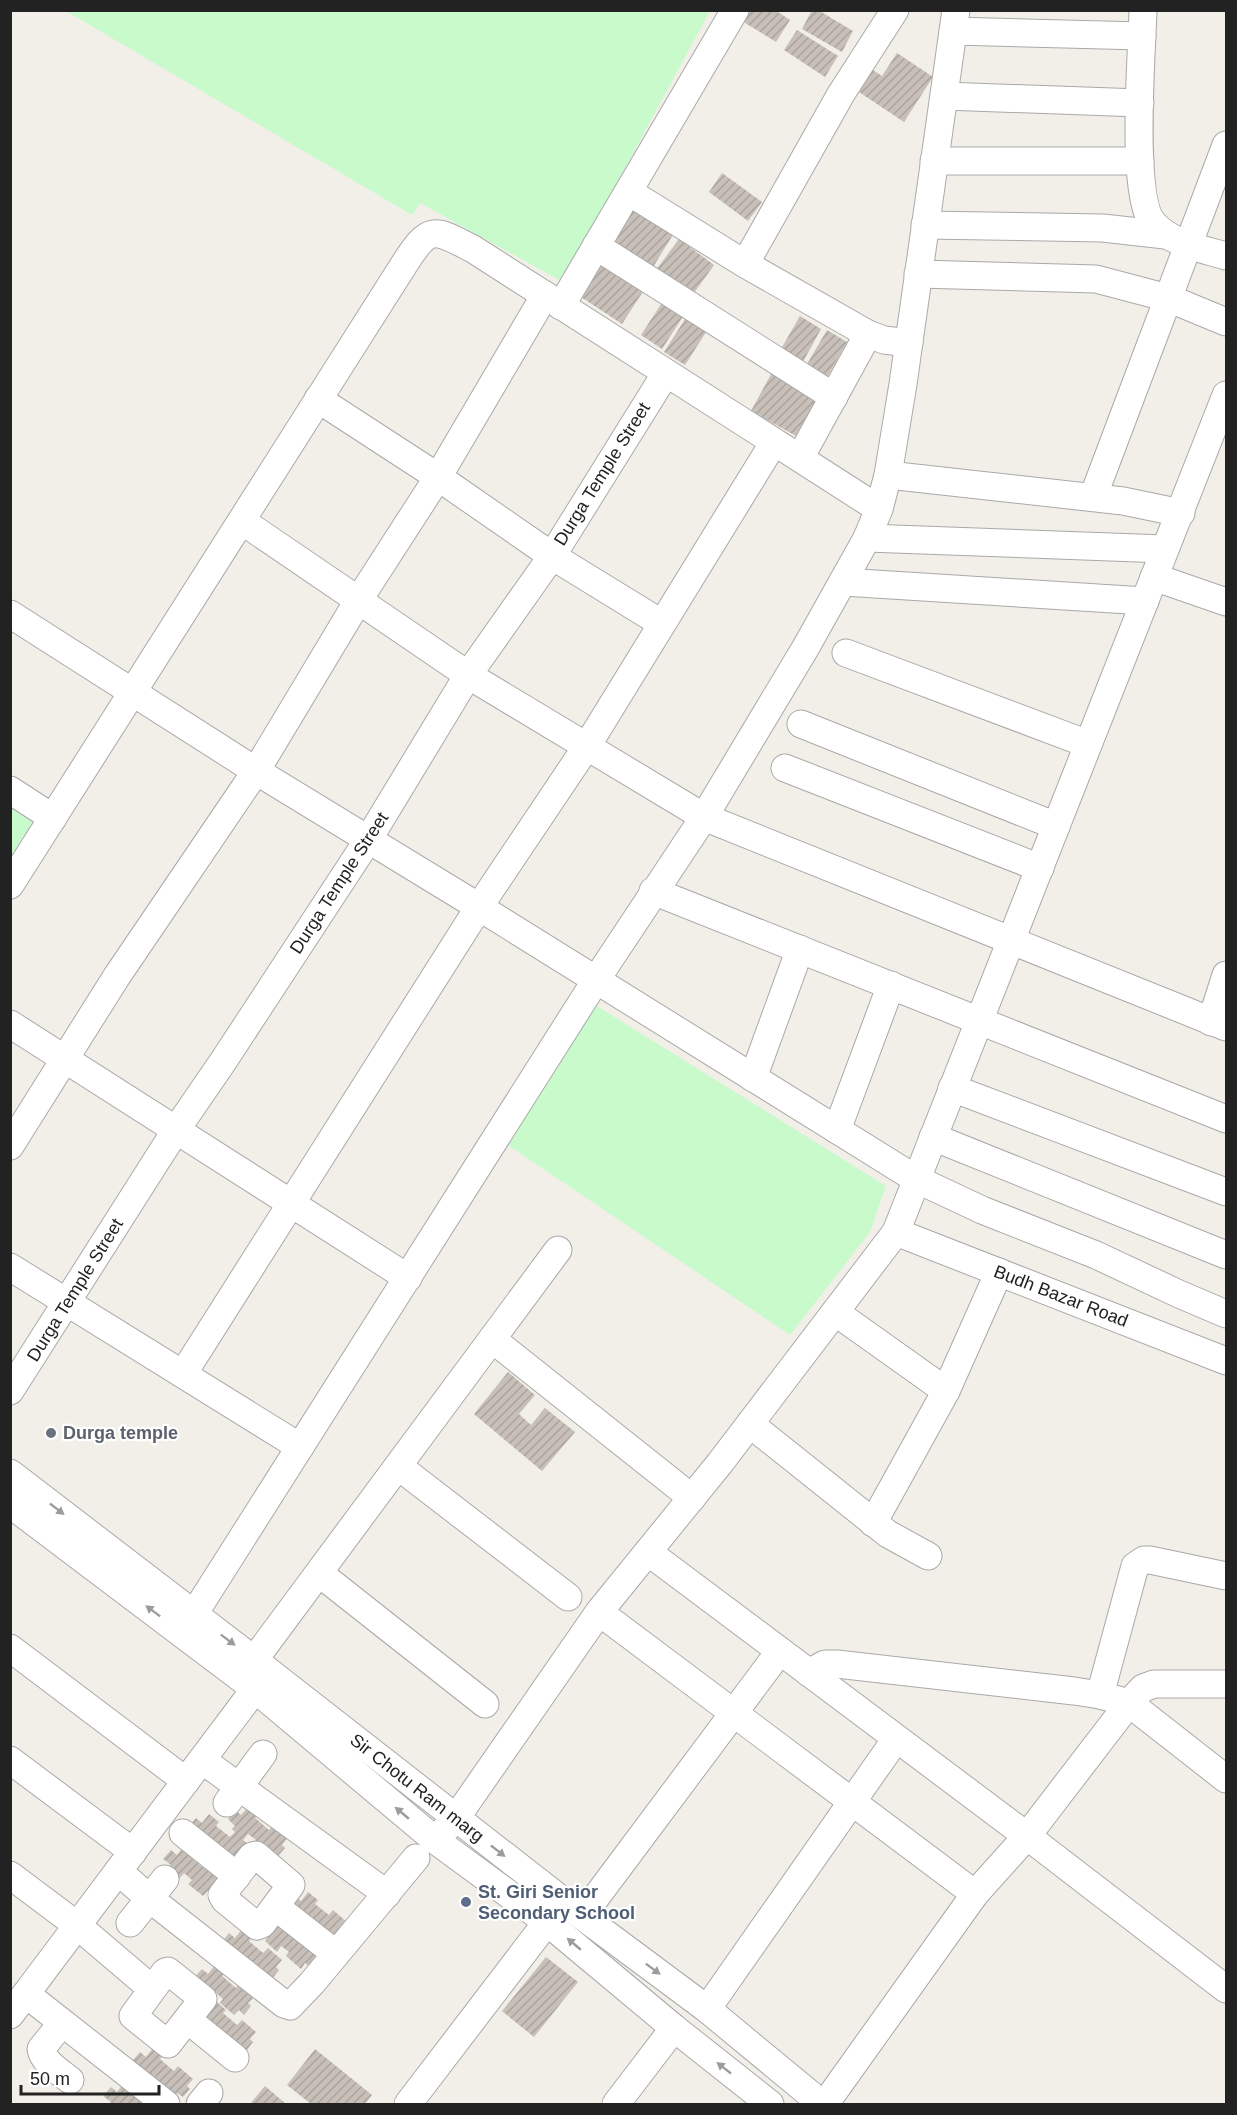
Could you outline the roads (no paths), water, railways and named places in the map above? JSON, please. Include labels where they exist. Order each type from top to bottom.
[{"type":"street","points":[[10,1146],[117,976],[256,771],[358,601],[553,300],[596,246],[735,10]]},
{"type":"street","points":[[745,264],[841,94],[895,10]]},
{"type":"street","points":[[194,1614],[596,980],[704,817],[807,647],[867,538],[879,509],[888,475],[955,21],[1143,23],[1140,103],[1141,192],[1151,221],[1177,239]]},
{"type":"street","points":[[944,96],[1140,103]]},
{"type":"street","points":[[1093,497],[1168,298],[1177,239],[1227,145]]},
{"type":"street","points":[[934,161],[1140,161]]},
{"type":"street","points":[[628,192],[745,264],[868,334],[884,340],[909,343]]},
{"type":"street","points":[[926,225],[1103,228],[1177,239],[1227,256]]},
{"type":"street","points":[[10,885],[419,241],[430,235],[440,233],[473,249],[879,509]]},
{"type":"street","points":[[596,246],[834,397]]},
{"type":"street","points":[[918,274],[1096,279],[1168,298],[1227,322]]},
{"type":"street","points":[[800,458],[868,334]]},
{"type":"street","name":"Durga Temple Street","points":[[10,1391],[176,1130],[368,840],[468,675],[552,556],[666,373]]},
{"type":"street","points":[[10,1760],[287,2006],[292,2005],[425,1849],[456,1818],[599,1612],[750,1424],[896,1232],[1227,395]]},
{"type":"street","points":[[318,399],[438,477],[552,556],[661,623]]},
{"type":"street","points":[[183,1374],[479,907],[587,746],[774,442]]},
{"type":"street","points":[[888,475],[1093,497],[1180,513]]},
{"type":"street","points":[[242,521],[468,675],[704,817],[1219,1025],[1227,975]]},
{"type":"street","points":[[867,538],[1165,549]]},
{"type":"street","points":[[843,582],[1150,589],[1227,603]]},
{"type":"street","points":[[10,615],[256,771],[916,1179],[982,1210],[1096,1255],[1227,1314]]},
{"type":"street","points":[[846,653],[1088,744]]},
{"type":"street","points":[[801,724],[1056,826]]},
{"type":"street","points":[[785,768],[1040,868]]},
{"type":"street","points":[[10,790],[53,818]]},
{"type":"street","points":[[653,891],[1227,1119]]},
{"type":"street","points":[[753,1078],[801,949]]},
{"type":"street","points":[[837,1130],[891,985]]},
{"type":"street","points":[[10,1024],[408,1278]]},
{"type":"street","points":[[952,1088],[1227,1192]]},
{"type":"street","points":[[933,1137],[1227,1256]]},
{"type":"street","name":"Budh Bazar Road","points":[[896,1232],[1227,1361]]},
{"type":"street","points":[[254,1660],[558,1250]]},
{"type":"street","points":[[10,1267],[300,1447]]},
{"type":"street","points":[[873,1523],[946,1391],[999,1272]]},
{"type":"street","points":[[835,1312],[946,1391]]},
{"type":"street","points":[[492,1339],[692,1498]]},
{"type":"street","points":[[750,1424],[873,1523],[928,1556]]},
{"type":"street","points":[[398,1466],[568,1597]]},
{"type":"street","name":"Sir Chotu Ram marg","points":[[10,1473],[582,1916],[707,2009],[824,2104]]},
{"type":"street","name":"Sir Chotu Ram marg","points":[[10,1504],[255,1689],[425,1849],[547,1922],[674,2028],[770,2104]]},
{"type":"street","points":[[648,1552],[1028,1836],[1227,1989]]},
{"type":"street","points":[[1100,1695],[1136,1566],[1144,1560],[1150,1560],[1227,1576]]},
{"type":"street","points":[[319,1573],[485,1704]]},
{"type":"street","points":[[599,1612],[975,1894]]},
{"type":"street","points":[[10,1648],[194,1771],[387,1894]]},
{"type":"street","points":[[582,1916],[780,1651]]},
{"type":"street","points":[[809,1673],[825,1664],[837,1664],[1100,1695],[1129,1703],[1227,1779]]},
{"type":"street","points":[[824,2104],[975,1894],[1028,1836],[1129,1703],[1143,1688],[1154,1683],[1227,1684]]},
{"type":"street","points":[[166,2104],[62,2023],[16,2006],[255,1689]]},
{"type":"street","points":[[707,2009],[896,1739]]},
{"type":"street","points":[[233,1795],[263,1754]]},
{"type":"street","points":[[183,1833],[237,1876]]},
{"type":"street","points":[[256,1855],[291,1885],[276,1907],[257,1926],[222,1895],[237,1876],[252,1856],[256,1855]]},
{"type":"street","points":[[10,1875],[78,1926],[109,1941],[152,1989]]},
{"type":"street","points":[[109,1941],[157,1889]]},
{"type":"street","points":[[276,1907],[336,1954]]},
{"type":"street","points":[[408,2104],[547,1922]]},
{"type":"street","points":[[168,1971],[202,1997],[203,2001],[189,2020],[168,2044],[134,2018],[134,2014],[168,1971]]},
{"type":"street","points":[[189,2020],[235,2058]]},
{"type":"street","points":[[62,2023],[41,2049],[41,2053],[70,2080]]},
{"type":"street","points":[[616,2104],[674,2028]]},
{"type":"place","name":"Durga temple","points":[[51,1433]]},
{"type":"place","name":"St. Giri Senior Secondary School","points":[[466,1902]]}]
